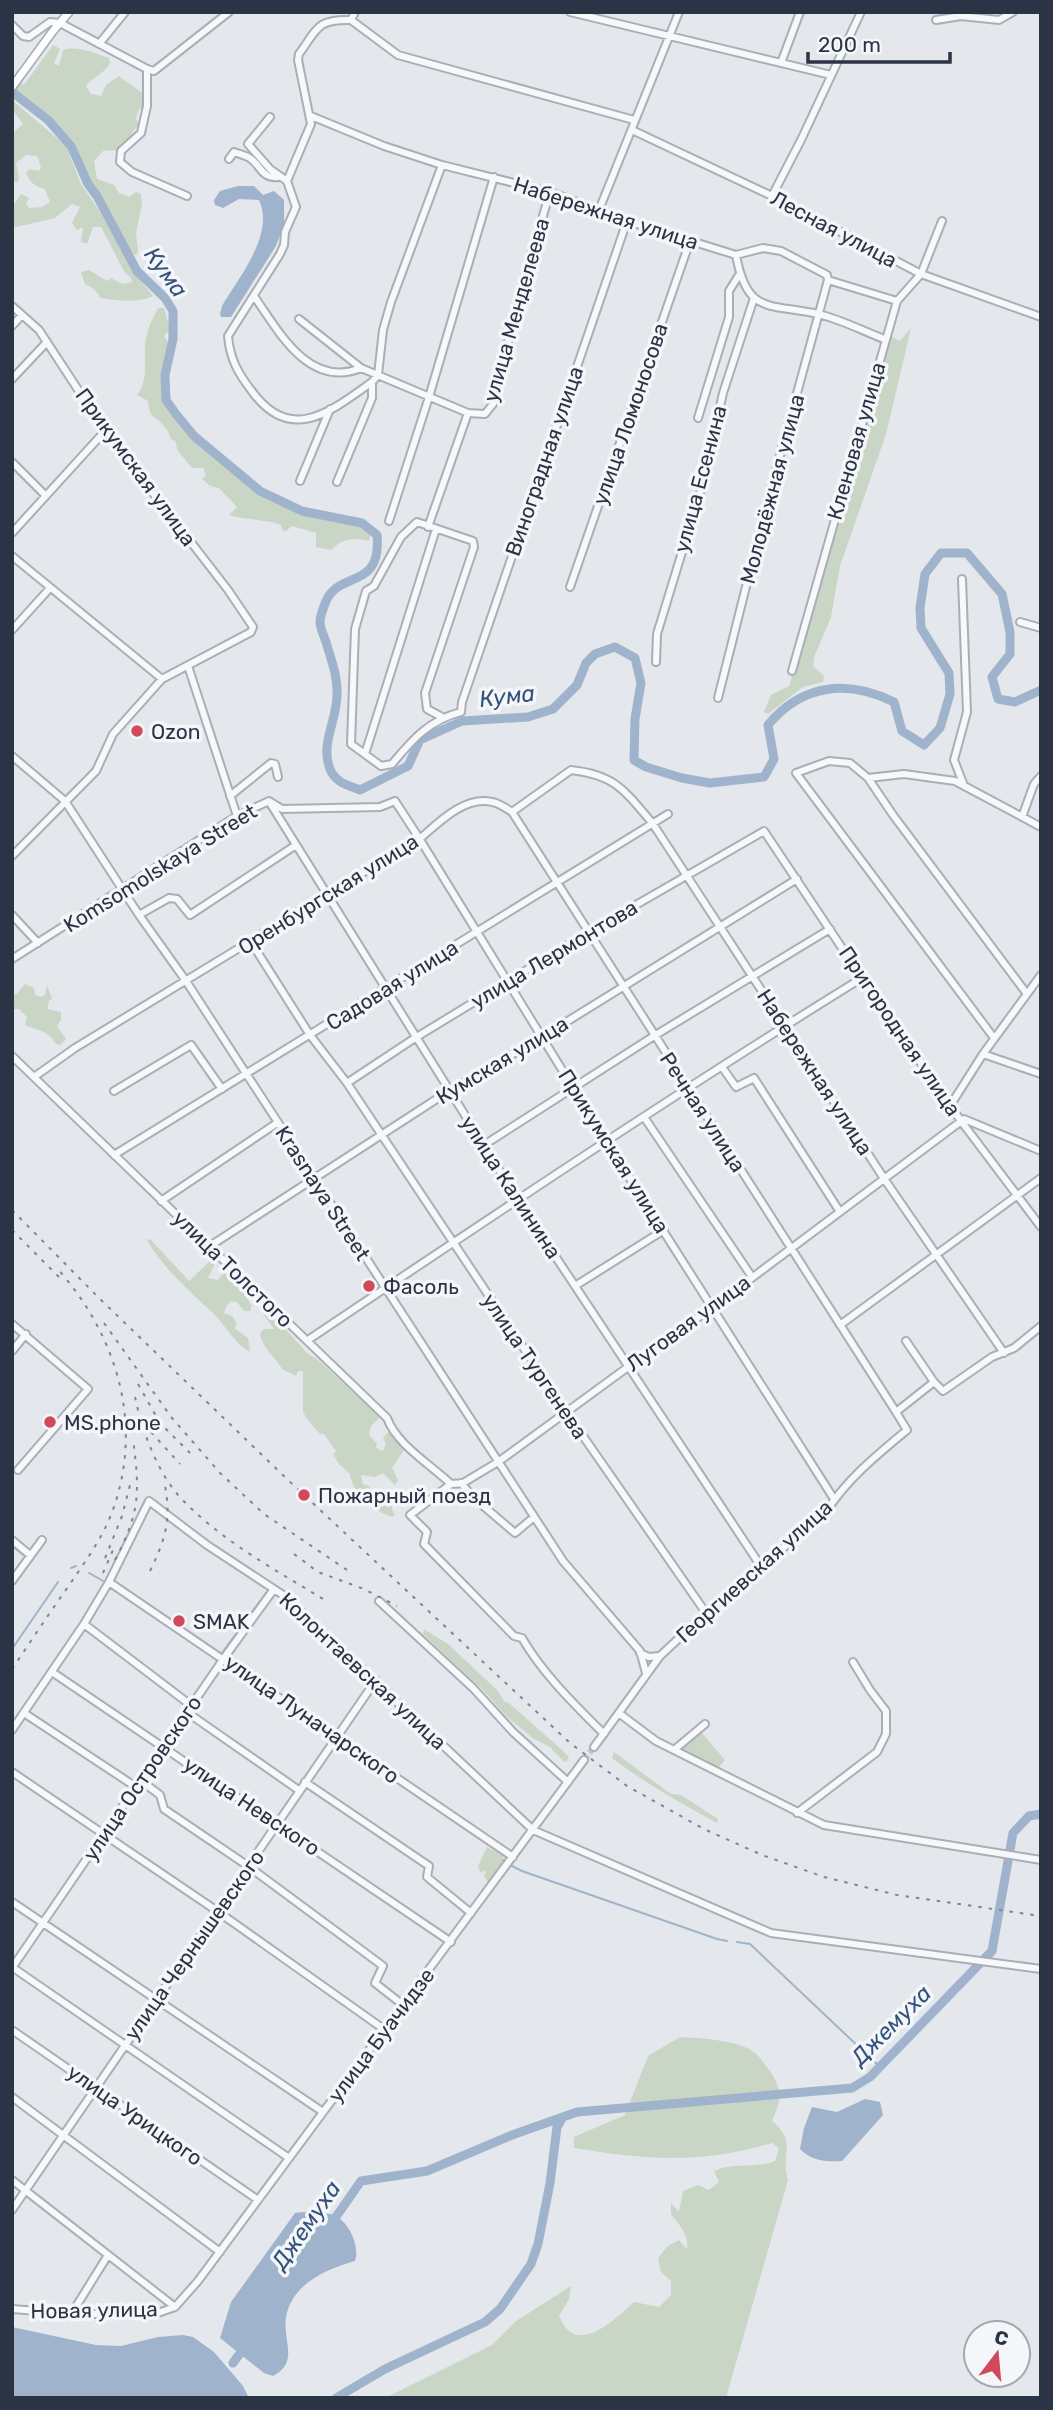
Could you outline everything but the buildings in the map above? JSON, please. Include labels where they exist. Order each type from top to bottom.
[{"type":"main road","points":[[12,87],[69,12]]},
{"type":"street","points":[[99,44],[125,12]]},
{"type":"street","points":[[12,25],[23,36],[29,37],[50,22],[60,23],[154,71],[229,12]]},
{"type":"street","points":[[351,20],[355,12]]},
{"type":"street","points":[[570,12],[831,75]]},
{"type":"street","points":[[599,210],[679,12]]},
{"type":"street","points":[[781,63],[800,12]]},
{"type":"street","points":[[772,196],[861,12]]},
{"type":"street","points":[[936,20],[961,16],[999,20],[1013,12]]},
{"type":"street","points":[[442,165],[391,302],[383,330],[378,375],[372,383],[319,416],[283,419],[263,405],[235,368],[228,336],[280,254],[285,232],[295,210],[287,181],[311,124],[298,60],[299,54],[323,23],[331,20],[351,20],[398,55],[634,120]]},
{"type":"street","points":[[148,69],[147,106],[141,133],[121,151],[120,162],[132,172],[187,196]]},
{"type":"street","points":[[270,117],[248,144],[278,177],[287,181]]},
{"type":"street","name":"Набережная улица","points":[[311,117],[384,146],[442,165],[550,192],[627,221],[736,255],[764,248],[781,251],[827,275],[828,280],[897,301]]},
{"type":"street","name":"Лесная улица","points":[[632,130],[772,196],[921,274],[1041,317]]},
{"type":"street","points":[[229,159],[234,152],[254,161],[264,175],[270,178],[278,177]]},
{"type":"street","points":[[389,521],[494,177]]},
{"type":"street","name":"улица Менделеева","points":[[365,754],[431,528],[468,413],[485,414],[493,404],[519,297],[550,192]]},
{"type":"street","name":"Виноградная улица","points":[[442,717],[461,712],[461,702],[627,221]]},
{"type":"street","name":"Кленовая улица","points":[[792,671],[884,339],[897,301],[921,274],[942,221]]},
{"type":"street","name":"улица Ломоносова","points":[[570,587],[690,241]]},
{"type":"street","points":[[736,255],[739,275],[754,298],[765,306],[819,314],[884,339]]},
{"type":"street","name":"улица Есенина","points":[[698,418],[729,317],[729,291],[739,275]]},
{"type":"street","name":"Молодёжная улица","points":[[719,698],[768,499],[828,280]]},
{"type":"street","points":[[254,296],[285,340],[306,361],[317,368],[338,374],[361,368]]},
{"type":"street","name":"улица Есенина","points":[[656,662],[657,634],[704,480],[723,393],[754,298]]},
{"type":"street","name":"Прикумская улица","points":[[12,306],[39,330],[106,431],[228,590],[253,627],[251,632],[188,666]]},
{"type":"street","points":[[12,326],[22,315]]},
{"type":"street","points":[[299,319],[361,368],[468,413]]},
{"type":"street","points":[[12,379],[47,342]]},
{"type":"street","points":[[337,482],[372,398],[372,383]]},
{"type":"street","points":[[300,481],[330,409]]},
{"type":"street","points":[[12,533],[106,431]]},
{"type":"street","points":[[12,462],[46,496]]},
{"type":"street","points":[[417,522],[473,541],[474,547],[425,693],[426,709],[442,717],[414,738],[392,764],[381,766],[351,744],[355,629],[366,591],[374,586],[401,537],[417,522]]},
{"type":"street","points":[[12,556],[162,679]]},
{"type":"street","points":[[962,579],[967,712],[954,760],[965,786]]},
{"type":"street","points":[[12,630],[50,588]]},
{"type":"street","points":[[1020,622],[1041,628]]},
{"type":"street","points":[[12,856],[96,771],[113,734],[162,679],[188,666],[237,816]]},
{"type":"street","name":"Krasnaya Street","points":[[12,756],[65,801],[139,915],[186,981],[563,1561],[640,1653],[646,1673]]},
{"type":"street","points":[[994,1038],[796,773],[829,761],[850,763],[868,778],[893,816],[1027,994]]},
{"type":"street","points":[[230,796],[271,763],[275,764],[278,777]]},
{"type":"street","name":"Набережная улица","points":[[512,812],[571,770],[593,772],[612,780],[626,791],[653,824],[885,1180],[1004,1353]]},
{"type":"street","points":[[868,778],[904,774],[955,781],[1041,827]]},
{"type":"street","points":[[1023,817],[1034,784],[1041,776]]},
{"type":"street","name":"Komsomolskaya Street","points":[[12,959],[237,816],[269,801],[282,809],[380,807],[395,802]]},
{"type":"street","name":"улица Калинина","points":[[269,801],[518,1199],[762,1568]]},
{"type":"street","name":"Оренбургская улица","points":[[34,1077],[75,1048],[419,838],[464,806],[479,801],[494,802],[512,812]]},
{"type":"street","name":"Прикумская улица","points":[[395,802],[606,1141],[834,1499]]},
{"type":"street","name":"Речная улица","points":[[512,812],[896,1412]]},
{"type":"street","name":"Садовая улица","points":[[114,1155],[668,814]]},
{"type":"street","name":"улица Лермонтова","points":[[347,1083],[415,1038],[589,932],[764,831]]},
{"type":"street","name":"Пригородная улица","points":[[764,831],[950,1106],[1041,1227]]},
{"type":"street","points":[[139,915],[169,898],[177,899],[190,915],[296,845]]},
{"type":"street","name":"Кумская улица","points":[[210,1246],[380,1134],[797,879]]},
{"type":"street","points":[[12,915],[38,943]]},
{"type":"street","points":[[484,1145],[654,1036],[830,929]]},
{"type":"street","name":"улица Тургенева","points":[[250,942],[310,1035],[347,1083],[451,1242],[706,1613]]},
{"type":"street","points":[[950,1106],[994,1038],[1041,975]]},
{"type":"street","points":[[307,1340],[688,1087],[862,978]]},
{"type":"street","points":[[114,1091],[191,1045],[222,1089]]},
{"type":"street","points":[[983,1054],[1041,1074]]},
{"type":"street","name":"улица Толстого","points":[[12,1056],[387,1418],[390,1427],[418,1456],[451,1484]]},
{"type":"street","points":[[722,1067],[736,1087],[754,1078],[840,1212]]},
{"type":"street","points":[[644,1117],[752,1278]]},
{"type":"street","points":[[961,1121],[964,1119],[1041,1151]]},
{"type":"street","name":"Луговая улица","points":[[451,1484],[461,1483],[498,1462],[567,1413],[885,1180],[961,1121]]},
{"type":"street","points":[[161,1200],[277,1123]]},
{"type":"street","points":[[840,1325],[1041,1178]]},
{"type":"street","points":[[575,1286],[664,1230]]},
{"type":"street","points":[[12,1324],[88,1389],[18,1470]]},
{"type":"street","points":[[906,1341],[943,1391],[992,1357],[1014,1348],[1041,1326]]},
{"type":"street","points":[[12,1350],[26,1335]]},
{"type":"street","points":[[896,1412],[934,1382]]},
{"type":"street","name":"Георгиевская улица","points":[[594,1747],[660,1656],[706,1613],[827,1511],[834,1499],[875,1457],[907,1430],[896,1412]]},
{"type":"street","points":[[461,1483],[474,1498],[515,1533],[534,1517]]},
{"type":"street","points":[[451,1484],[410,1515],[428,1532],[424,1544],[514,1636],[522,1638],[531,1654],[572,1703],[604,1734]]},
{"type":"street","name":"Колонтаевская улица","points":[[109,1582],[149,1501],[207,1545],[293,1603],[533,1830]]},
{"type":"street","points":[[12,1540],[30,1556]]},
{"type":"street","points":[[12,1581],[42,1540]]},
{"type":"street","points":[[12,1730],[84,1624],[109,1582]]},
{"type":"street","name":"улица Луначарского","points":[[109,1582],[513,1857]]},
{"type":"street","name":"улица Островского","points":[[12,1968],[274,1589]]},
{"type":"street","points":[[379,1601],[474,1688],[513,1732],[568,1782]]},
{"type":"street","points":[[84,1624],[188,1703],[188,1713],[299,1791]]},
{"type":"street","points":[[640,1653],[649,1657],[660,1656]]},
{"type":"street","points":[[797,1813],[877,1752],[886,1734],[886,1711],[853,1662]]},
{"type":"street","name":"улица Невского","points":[[52,1672],[451,1942]]},
{"type":"street","name":"улица Чернышевского","points":[[12,2210],[376,1680]]},
{"type":"street","points":[[24,1713],[136,1787]]},
{"type":"street","points":[[620,1714],[656,1741],[824,1825],[1041,1860]]},
{"type":"street","points":[[674,1750],[705,1724]]},
{"type":"street","name":"улица Буачидзе","points":[[175,2306],[220,2252],[584,1760]]},
{"type":"street","points":[[12,1772],[385,2029]]},
{"type":"street","points":[[141,1780],[160,1794],[164,1808],[248,1866],[383,1966],[375,1983],[403,2005]]},
{"type":"street","points":[[305,1783],[429,1866],[428,1877],[471,1913]]},
{"type":"street","points":[[533,1830],[771,1933],[1041,1969]]},
{"type":"street","points":[[12,1902],[323,2112]]},
{"type":"street","points":[[12,1968],[289,2158]]},
{"type":"street","name":"улица Урицкого","points":[[12,2030],[258,2200]]},
{"type":"street","points":[[12,2097],[220,2252]]},
{"type":"street","points":[[12,2180],[175,2306]]},
{"type":"street","points":[[72,2313],[108,2255]]},
{"type":"street","name":"Новая улица","points":[[12,2309],[155,2314],[175,2306]]},
{"type":"green space","points":[[53,45],[60,49],[54,63],[59,66],[63,50],[74,48],[109,58],[108,66],[86,86],[91,94],[101,96],[106,85],[119,76],[145,95],[145,107],[139,109],[136,118],[139,125],[132,132],[132,138],[118,150],[103,151],[94,161],[97,179],[114,185],[119,193],[129,197],[136,192],[141,194],[136,255],[132,254],[91,183],[74,142],[50,117],[12,89],[12,77],[24,85]]},
{"type":"green space","points":[[12,100],[66,146],[81,184],[135,274],[153,296],[121,301],[101,298],[94,289],[85,284],[81,272],[89,270],[107,281],[111,278],[122,284],[132,282],[101,227],[93,227],[87,244],[81,242],[83,227],[77,230],[72,223],[80,207],[72,204],[55,218],[12,228],[12,207],[21,194],[29,198],[26,204],[29,208],[42,207],[50,202],[45,189],[33,184],[26,173],[29,169],[39,171],[41,167],[37,156],[26,155],[16,163],[19,178],[17,183],[12,181],[12,134],[23,124],[12,109]]},
{"type":"green space","points":[[158,308],[164,308],[170,329],[164,336],[168,342],[161,376],[163,400],[192,438],[260,494],[301,513],[360,525],[371,534],[369,541],[348,540],[331,550],[316,547],[316,533],[292,526],[286,531],[275,523],[229,515],[237,507],[219,488],[210,486],[202,479],[206,475],[203,468],[192,468],[178,451],[166,428],[151,414],[148,401],[137,395],[144,381],[145,342]]},
{"type":"green space","points":[[911,328],[886,434],[840,566],[831,617],[814,657],[813,666],[824,676],[823,682],[803,687],[768,714],[764,712],[771,695],[789,686],[863,436],[884,350],[890,336],[900,341]]},
{"type":"green space","points":[[25,984],[34,988],[35,995],[41,997],[45,995],[47,985],[52,998],[47,1009],[61,1012],[61,1020],[57,1026],[66,1039],[60,1045],[46,1033],[25,1025],[27,1017],[19,1009],[12,1009],[12,994],[17,994]]},
{"type":"green space","points":[[150,1239],[189,1281],[212,1259],[215,1263],[208,1278],[218,1280],[224,1272],[227,1273],[252,1306],[250,1311],[244,1311],[237,1302],[232,1301],[226,1306],[224,1313],[232,1316],[237,1324],[234,1328],[248,1338],[250,1352],[169,1270],[153,1250],[147,1240]]},
{"type":"green space","points":[[268,1310],[307,1353],[380,1417],[371,1426],[369,1435],[377,1444],[376,1448],[383,1451],[386,1444],[383,1438],[388,1432],[400,1442],[404,1450],[392,1468],[398,1480],[395,1485],[383,1473],[375,1477],[361,1475],[363,1484],[369,1486],[373,1496],[384,1491],[392,1501],[395,1515],[392,1517],[372,1506],[360,1494],[351,1481],[350,1474],[333,1454],[336,1451],[324,1434],[320,1434],[306,1418],[303,1411],[303,1371],[298,1371],[296,1376],[282,1369],[261,1338],[260,1333],[264,1329],[274,1329],[262,1312]]},
{"type":"green space","points":[[424,1629],[448,1644],[498,1691],[504,1701],[562,1750],[569,1757],[567,1761],[564,1762],[550,1747],[534,1739],[505,1715],[487,1694],[423,1634]]},
{"type":"green space","points":[[701,1732],[725,1760],[718,1768],[682,1749]]},
{"type":"green space","points":[[614,1752],[671,1794],[681,1795],[718,1819],[717,1823],[625,1767],[612,1758]]},
{"type":"green space","points":[[487,1847],[503,1856],[502,1864],[488,1882],[484,1876],[486,1871],[480,1872],[478,1866]]},
{"type":"green space","points":[[680,2037],[730,2042],[757,2055],[777,2083],[779,2102],[772,2121],[780,2129],[786,2142],[788,2180],[726,2398],[385,2398],[492,2345],[516,2321],[571,2286],[569,2299],[559,2316],[566,2328],[575,2334],[585,2335],[606,2326],[634,2302],[659,2307],[671,2295],[671,2281],[661,2272],[658,2258],[668,2246],[679,2240],[687,2249],[687,2239],[671,2214],[671,2203],[679,2212],[683,2191],[698,2185],[709,2190],[719,2182],[714,2171],[775,2161],[779,2148],[772,2143],[721,2154],[673,2158],[574,2148],[574,2137],[625,2115],[648,2056]]},
{"type":"water","points":[[238,186],[254,186],[263,195],[274,191],[284,200],[284,224],[276,246],[231,317],[221,317],[222,306],[253,255],[262,227],[263,213],[259,200],[239,199],[223,208],[215,205],[214,200],[220,191]]},
{"type":"water","points":[[865,2099],[880,2102],[883,2115],[842,2161],[819,2160],[800,2149],[812,2107],[837,2112]]},
{"type":"water","points":[[313,2211],[331,2214],[346,2224],[355,2243],[355,2261],[322,2274],[295,2295],[286,2317],[288,2357],[286,2364],[273,2376],[264,2373],[220,2338],[231,2302],[295,2213]]},
{"type":"water","points":[[12,2327],[96,2345],[121,2346],[158,2337],[193,2337],[214,2352],[243,2386],[249,2398],[12,2398]]},
{"type":"waterway","name":"Кума","points":[[12,92],[48,120],[71,146],[88,184],[137,271],[165,298],[173,311],[173,339],[165,375],[166,400],[194,436],[260,491],[302,511],[362,523],[377,535],[377,552],[373,564],[367,572],[332,592],[320,620],[337,688],[327,760],[332,773],[342,782],[360,790],[408,766],[420,740],[462,721],[528,717],[553,709],[577,685],[586,663],[595,654],[615,647],[635,658],[641,683],[635,719],[634,760],[646,767],[710,783],[764,777],[774,759],[768,725],[795,701],[810,694],[842,688],[859,690],[894,702],[902,731],[924,745],[940,728],[950,694],[949,673],[921,628],[920,608],[925,574],[941,553],[967,553],[1002,594],[1010,632],[1010,654],[992,677],[998,699],[1015,702],[1041,690]]},
{"type":"waterway","points":[[12,1546],[25,1556]]},
{"type":"waterway","points":[[71,1568],[76,1566]]},
{"type":"waterway","points":[[89,1573],[105,1582]]},
{"type":"waterway","points":[[12,1649],[58,1582]]},
{"type":"waterway","points":[[222,1653],[266,1593]]},
{"type":"waterway","name":"Джемуха","points":[[331,2224],[361,2181],[427,2171],[512,2135],[577,2112],[852,2088],[870,2077],[992,1951],[1013,1833],[1029,1816],[1041,1814]]},
{"type":"waterway","points":[[512,1866],[727,1941]]},
{"type":"waterway","points":[[737,1942],[750,1944],[880,2067]]},
{"type":"waterway","name":"Джемуха","points":[[336,2398],[385,2369],[485,2322],[500,2309],[531,2264],[538,2244],[557,2127],[563,2117]]},
{"type":"waterway","name":"Джемуха","points":[[233,2363],[246,2345]]},
{"type":"tunnel","points":[[584,1760],[594,1747]]},
{"type":"railway","points":[[12,1210],[288,1480],[570,1743],[627,1786],[704,1829],[762,1855],[824,1877],[897,1895],[1041,1916]]},
{"type":"railway","points":[[12,1230],[59,1277]]},
{"type":"railway","points":[[12,1669],[102,1533],[111,1515],[121,1482],[125,1449],[125,1416],[110,1353],[96,1322],[56,1267]]},
{"type":"railway","points":[[104,1323],[172,1418],[220,1473],[264,1514],[350,1572]]},
{"type":"railway","points":[[138,1384],[160,1423],[190,1453]]},
{"type":"railway","points":[[135,1397],[151,1449],[178,1495],[229,1539],[323,1599]]},
{"type":"railway","points":[[151,1432],[180,1464]]},
{"type":"railway","points":[[115,1560],[134,1515],[136,1502],[137,1474],[133,1439]]},
{"type":"railway","points":[[150,1571],[166,1528],[164,1481]]},
{"type":"railway","points":[[105,1558],[122,1516],[130,1485]]},
{"type":"railway","points":[[103,1573],[113,1550]]},
{"type":"railway","points":[[294,1554],[318,1572],[364,1589],[397,1606]]},
{"type":"place","name":"Ozon","points":[[137,731]]},
{"type":"place","name":"Фасоль","points":[[369,1286]]},
{"type":"place","name":"MS.phone","points":[[50,1422]]},
{"type":"place","name":"Пожарный поезд","points":[[304,1495]]},
{"type":"place","name":"SMAK","points":[[179,1621]]}]
